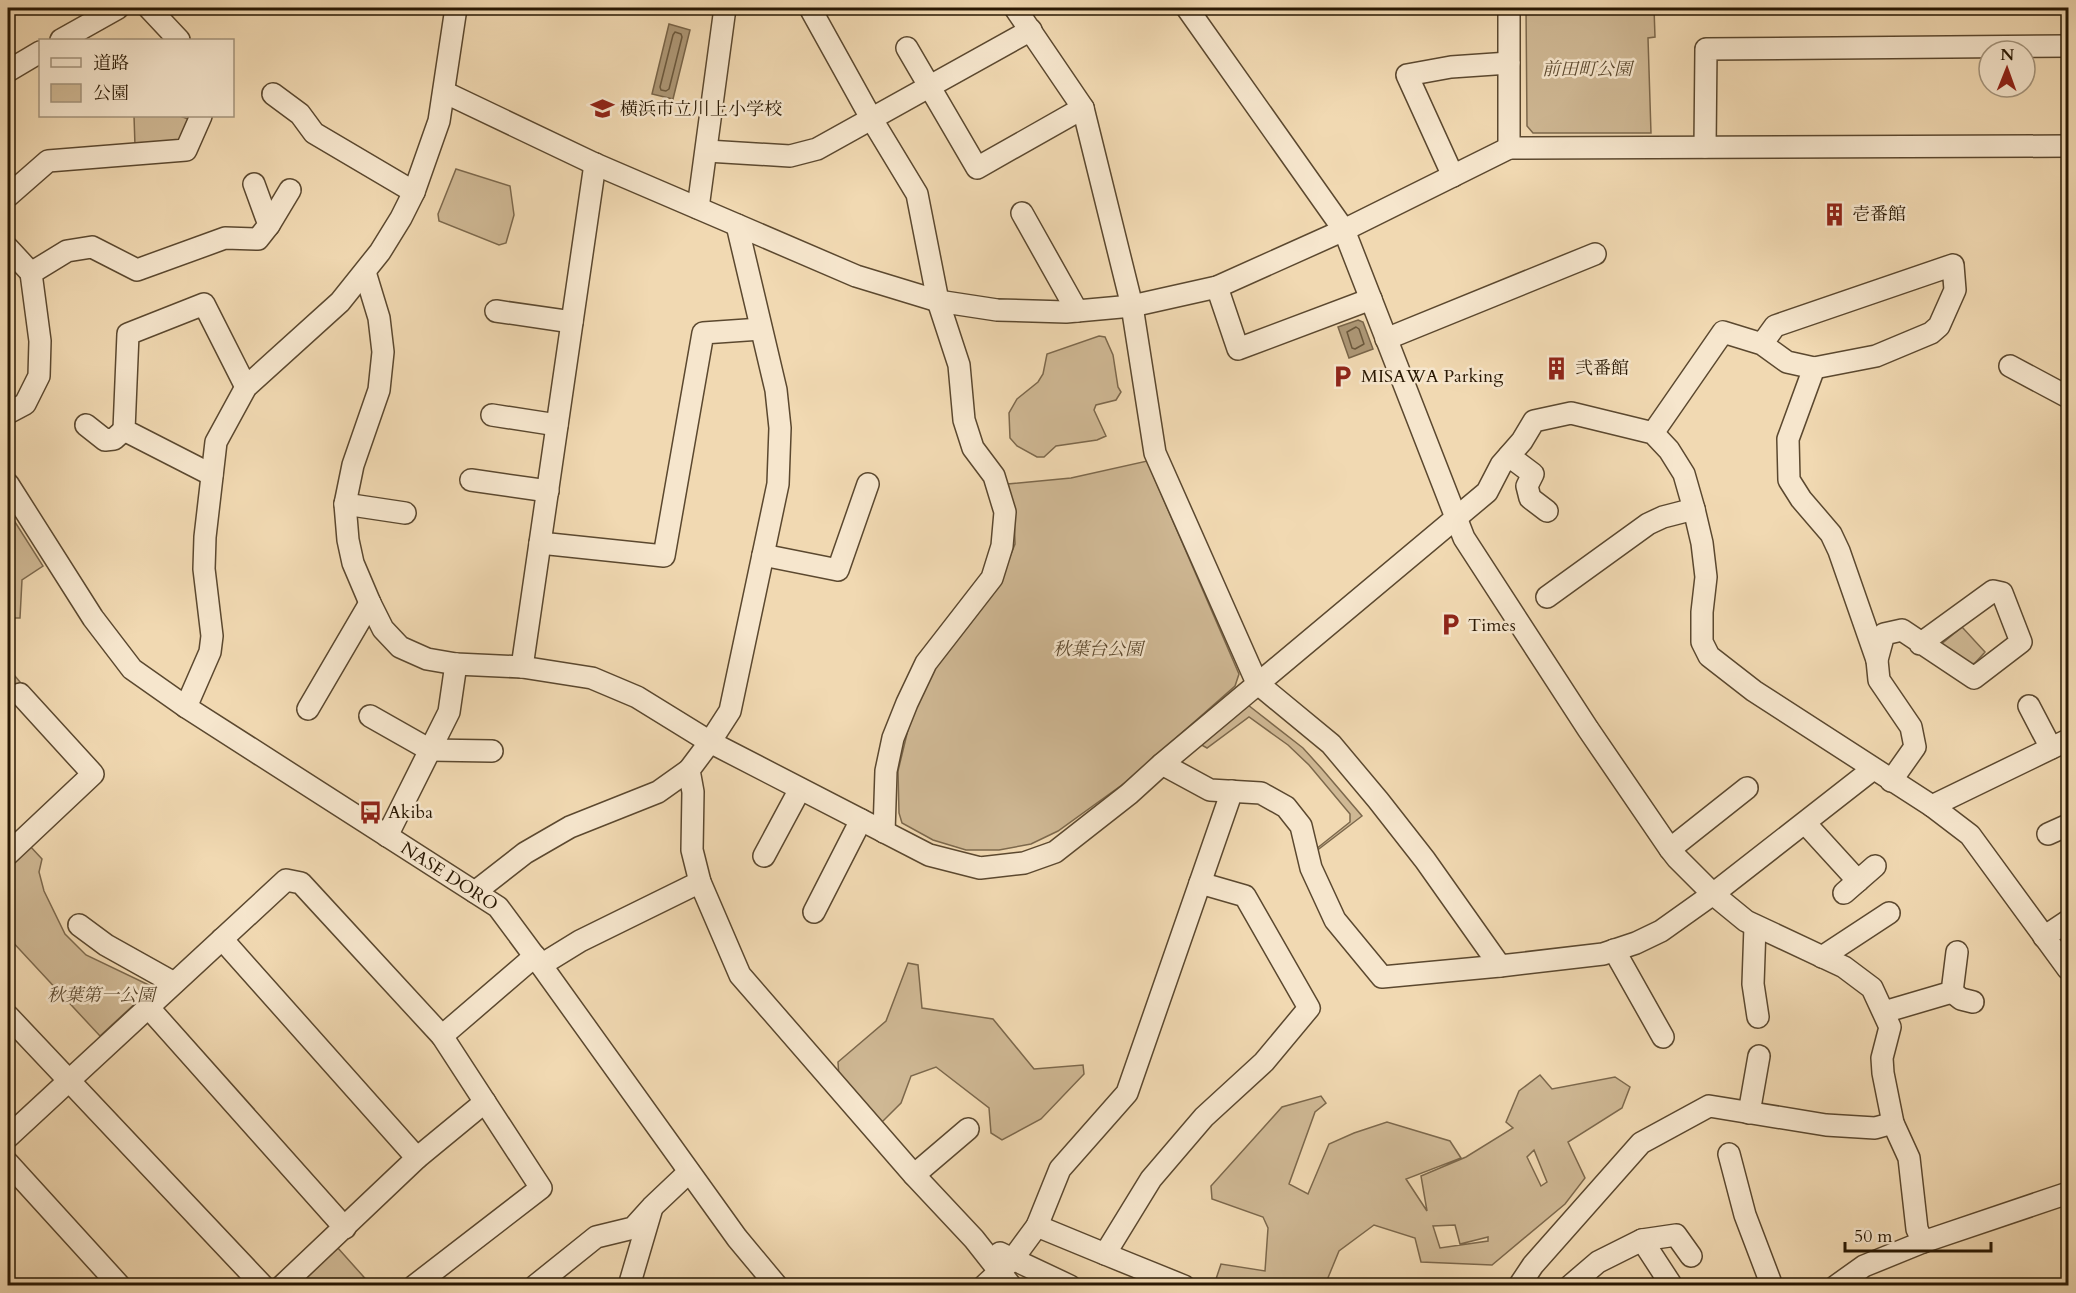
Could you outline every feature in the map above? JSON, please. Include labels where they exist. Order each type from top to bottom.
[{"type":"street","points":[[63,39],[118,8]]},
{"type":"street","points":[[149,8],[178,39]]},
{"type":"street","points":[[186,707],[210,652],[212,636],[204,569],[204,548],[216,442],[246,387],[340,302],[365,272],[401,218],[414,192],[439,122],[456,8]]},
{"type":"street","points":[[698,208],[725,8]]},
{"type":"street","points":[[810,8],[871,118],[917,194],[938,301],[959,364],[964,420],[972,448],[994,476],[1005,512],[1002,546],[992,578],[926,663],[906,703],[893,738],[886,771],[884,832]]},
{"type":"street","points":[[1015,8],[1083,108],[1132,306],[1155,453],[1257,684],[1331,744],[1425,860],[1500,966]]},
{"type":"street","points":[[1186,8],[1344,230],[1464,538],[1588,729],[1670,849],[1713,894],[1746,921],[1844,967],[1872,988],[1887,1019],[1882,1058],[1883,1073],[1893,1123],[1909,1158],[1917,1229],[1923,1242]]},
{"type":"street","points":[[1509,8],[1509,148]]},
{"type":"street","points":[[707,151],[790,156],[817,148],[1031,30]]},
{"type":"street","points":[[1705,147],[1706,49],[2068,46]]},
{"type":"street","points":[[907,48],[977,168],[1083,108]]},
{"type":"street","points":[[8,72],[39,53]]},
{"type":"street","points":[[1453,176],[1407,75],[1451,67],[1509,63]]},
{"type":"street","points":[[444,92],[596,164],[856,276],[938,301],[997,310],[1077,311],[1132,306],[1217,287],[1344,230],[1509,148],[2068,146]]},
{"type":"street","points":[[273,94],[300,114],[314,133],[414,192]]},
{"type":"street","points":[[8,196],[48,161],[186,150],[201,117]]},
{"type":"street","points":[[522,667],[596,164]]},
{"type":"street","points":[[254,184],[264,232]]},
{"type":"street","points":[[31,273],[67,251],[83,248],[92,247],[137,270],[225,238],[264,232],[291,190]]},
{"type":"street","points":[[1022,213],[1077,311]]},
{"type":"street","points":[[475,892],[525,853],[561,832],[658,792],[689,770],[730,711],[778,484],[780,428],[776,390],[737,225]]},
{"type":"street","points":[[8,248],[31,273],[40,341],[39,376],[25,404],[8,413]]},
{"type":"street","points":[[1386,339],[1594,254]]},
{"type":"street","points":[[1653,433],[1723,332],[1762,344],[1786,363],[1814,368],[1876,356],[1931,333],[1939,326],[1955,290],[1953,265],[1775,326],[1762,344]]},
{"type":"street","points":[[365,272],[379,318],[383,352],[379,390],[353,465],[345,504],[348,540],[353,563],[370,603],[383,629],[400,647],[427,659],[456,664],[522,667],[592,678],[637,697],[710,742],[929,855],[980,868],[1024,863],[1055,852],[1129,794],[1487,492],[1501,465],[1522,441],[1534,421],[1571,414],[1653,433],[1669,450],[1684,474],[1694,509],[1702,543],[1706,577],[1702,612],[1702,642],[1709,656],[1754,691],[1932,806],[1970,835],[2068,969]]},
{"type":"street","points":[[1217,287],[1238,349],[1371,298]]},
{"type":"street","points":[[86,425],[105,440],[114,439],[124,430],[128,334],[204,304],[246,387]]},
{"type":"street","points":[[496,311],[572,322]]},
{"type":"street","points":[[540,543],[664,556],[703,333],[761,329]]},
{"type":"street","points":[[2010,366],[2068,397]]},
{"type":"street","points":[[1162,764],[1210,790],[1261,793],[1286,807],[1302,826],[1311,868],[1335,920],[1382,977],[1603,954],[1662,931],[1805,823],[1882,775],[1915,747],[1911,727],[1879,680],[1877,660],[1831,534],[1801,499],[1789,480],[1788,439],[1814,368]]},
{"type":"street","points":[[492,415],[557,425]]},
{"type":"street","points":[[124,430],[212,475]]},
{"type":"street","points":[[1509,456],[1533,474],[1527,486],[1530,498],[1546,511]]},
{"type":"street","points":[[471,480],[548,491]]},
{"type":"street","name":"NASE DORO","points":[[8,484],[93,618],[118,666],[132,669],[186,707],[498,906],[737,1238],[777,1286]]},
{"type":"street","points":[[763,555],[838,570],[868,484]]},
{"type":"street","points":[[345,504],[405,513]]},
{"type":"street","points":[[1547,597],[1648,524],[1663,517],[1694,509]]},
{"type":"street","points":[[1877,660],[1884,633],[1902,630],[1920,644],[1974,678],[2021,642],[2002,593],[1994,591],[1920,644]]},
{"type":"street","points":[[308,709],[370,603]]},
{"type":"street","points":[[387,836],[449,712],[456,664]]},
{"type":"street","points":[[8,854],[93,774],[22,696]]},
{"type":"street","points":[[1932,806],[2060,744],[2029,706]]},
{"type":"street","points":[[370,716],[430,750],[492,751]]},
{"type":"street","points":[[689,770],[693,792],[692,850],[700,882],[741,975],[914,1175],[974,1239],[1002,1276],[1070,1286]]},
{"type":"street","points":[[1670,849],[1747,788]]},
{"type":"street","points":[[764,856],[800,789]]},
{"type":"street","points":[[1002,1276],[1037,1226],[1060,1169],[1126,1093],[1232,791]]},
{"type":"street","points":[[814,912],[861,820]]},
{"type":"street","points":[[1805,823],[1851,887],[1875,866]]},
{"type":"street","points":[[2048,834],[2068,825]]},
{"type":"street","points":[[8,1137],[286,880],[301,883],[442,1036],[541,1188],[414,1286]]},
{"type":"street","points":[[442,1036],[538,960],[700,882]]},
{"type":"street","points":[[1105,1254],[1151,1179],[1204,1117],[1264,1062],[1310,1008],[1245,896],[1200,883]]},
{"type":"street","points":[[1822,957],[1889,913]]},
{"type":"street","points":[[2044,937],[2068,921]]},
{"type":"street","points":[[79,925],[106,945],[174,984]]},
{"type":"street","points":[[1755,926],[1753,984],[1758,1017]]},
{"type":"street","points":[[222,939],[417,1158]]},
{"type":"street","points":[[1614,950],[1663,1037]]},
{"type":"street","points":[[1952,992],[1957,952]]},
{"type":"street","points":[[1887,1019],[1952,992]]},
{"type":"street","points":[[1952,992],[1961,999],[1973,1002]]},
{"type":"street","points":[[148,1007],[345,1228]]},
{"type":"street","points":[[8,1016],[263,1286]]},
{"type":"street","points":[[1749,1113],[1759,1056]]},
{"type":"street","points":[[282,1286],[417,1158],[485,1102]]},
{"type":"street","points":[[1519,1286],[1533,1265],[1641,1143],[1709,1106],[1826,1125],[1875,1128],[1893,1123]]},
{"type":"street","points":[[914,1175],[968,1129]]},
{"type":"street","points":[[1730,1154],[1745,1215],[1772,1286]]},
{"type":"street","points":[[8,1163],[120,1286]]},
{"type":"street","points":[[535,1286],[596,1237],[633,1228],[689,1172]]},
{"type":"street","points":[[1836,1286],[1864,1266],[1923,1242],[2068,1193]]},
{"type":"street","points":[[629,1286],[652,1207]]},
{"type":"street","points":[[1037,1226],[1184,1286]]},
{"type":"street","points":[[1570,1286],[1598,1262],[1642,1240],[1676,1235],[1691,1256]]},
{"type":"street","points":[[1642,1240],[1672,1286]]},
{"type":"green space","name":"前田町公園","points":[[1526,8],[1654,8],[1655,37],[1648,38],[1651,133],[1533,133],[1527,126]]},
{"type":"green space","points":[[134,117],[183,117],[191,120],[181,143],[135,146]]},
{"type":"green space","points":[[456,169],[510,186],[514,215],[506,243],[499,245],[439,221],[438,214]]},
{"type":"green space","points":[[1099,336],[1105,337],[1113,355],[1118,387],[1121,392],[1116,400],[1096,405],[1094,410],[1106,436],[1097,440],[1056,446],[1044,457],[1037,457],[1017,446],[1010,438],[1009,413],[1017,399],[1038,382],[1043,374],[1047,354]]},
{"type":"green space","name":"秋葉台公園","points":[[1147,461],[1239,674],[1235,686],[1126,782],[1058,831],[1031,844],[999,850],[966,850],[933,840],[902,823],[899,813],[898,771],[912,713],[927,675],[1000,581],[1015,544],[1014,510],[1008,484],[1071,478]]},
{"type":"green space","points":[[8,511],[43,566],[22,580],[20,618],[8,618]]},
{"type":"green space","points":[[1962,627],[1985,652],[1975,663],[1968,666],[1939,646]]},
{"type":"green space","points":[[8,661],[9,669],[20,682],[8,694]]},
{"type":"green space","points":[[1248,705],[1303,748],[1362,816],[1311,855],[1350,822],[1350,814],[1309,765],[1288,745],[1249,717],[1207,748],[1198,743]]},
{"type":"green space","name":"秋葉第一公園","points":[[29,845],[42,859],[39,872],[44,891],[65,934],[86,955],[153,987],[100,1036],[8,937],[8,866]]},
{"type":"green space","points":[[908,963],[918,965],[922,1008],[993,1019],[1034,1069],[1083,1065],[1084,1074],[1041,1119],[1002,1140],[991,1133],[989,1108],[936,1067],[911,1076],[901,1103],[880,1124],[839,1078],[838,1062],[886,1021]]},
{"type":"green space","points":[[1540,1075],[1552,1089],[1615,1077],[1630,1087],[1622,1108],[1568,1142],[1585,1178],[1565,1204],[1492,1265],[1421,1262],[1415,1238],[1374,1225],[1339,1251],[1325,1285],[1214,1285],[1221,1264],[1265,1271],[1268,1228],[1263,1217],[1212,1199],[1211,1186],[1282,1107],[1321,1096],[1326,1103],[1315,1112],[1289,1184],[1308,1194],[1329,1144],[1354,1133],[1387,1122],[1450,1141],[1461,1158],[1406,1179],[1427,1211],[1421,1176],[1466,1157],[1513,1128],[1506,1122],[1519,1091]],"holes":[[[1534,1150],[1547,1182],[1541,1186],[1527,1157]],[[1455,1225],[1460,1244],[1488,1237],[1488,1241],[1440,1248],[1433,1226]]]},
{"type":"green space","points":[[337,1247],[371,1285],[295,1286]]},
{"type":"water","points":[[669,24],[690,30],[673,99],[652,94]]},
{"type":"water","points":[[1358,320],[1363,322],[1373,349],[1349,358],[1338,327]]},
{"type":"place","name":"横浜市立川上小学校","points":[[602,109]]},
{"type":"place","name":"壱番館","points":[[1834,214]]},
{"type":"place","name":"弐番館","points":[[1557,368]]},
{"type":"place","name":"MISAWA Parking","points":[[1343,376]]},
{"type":"place","name":"Times","points":[[1450,625]]},
{"type":"place","name":"Akiba","points":[[370,812]]}]
